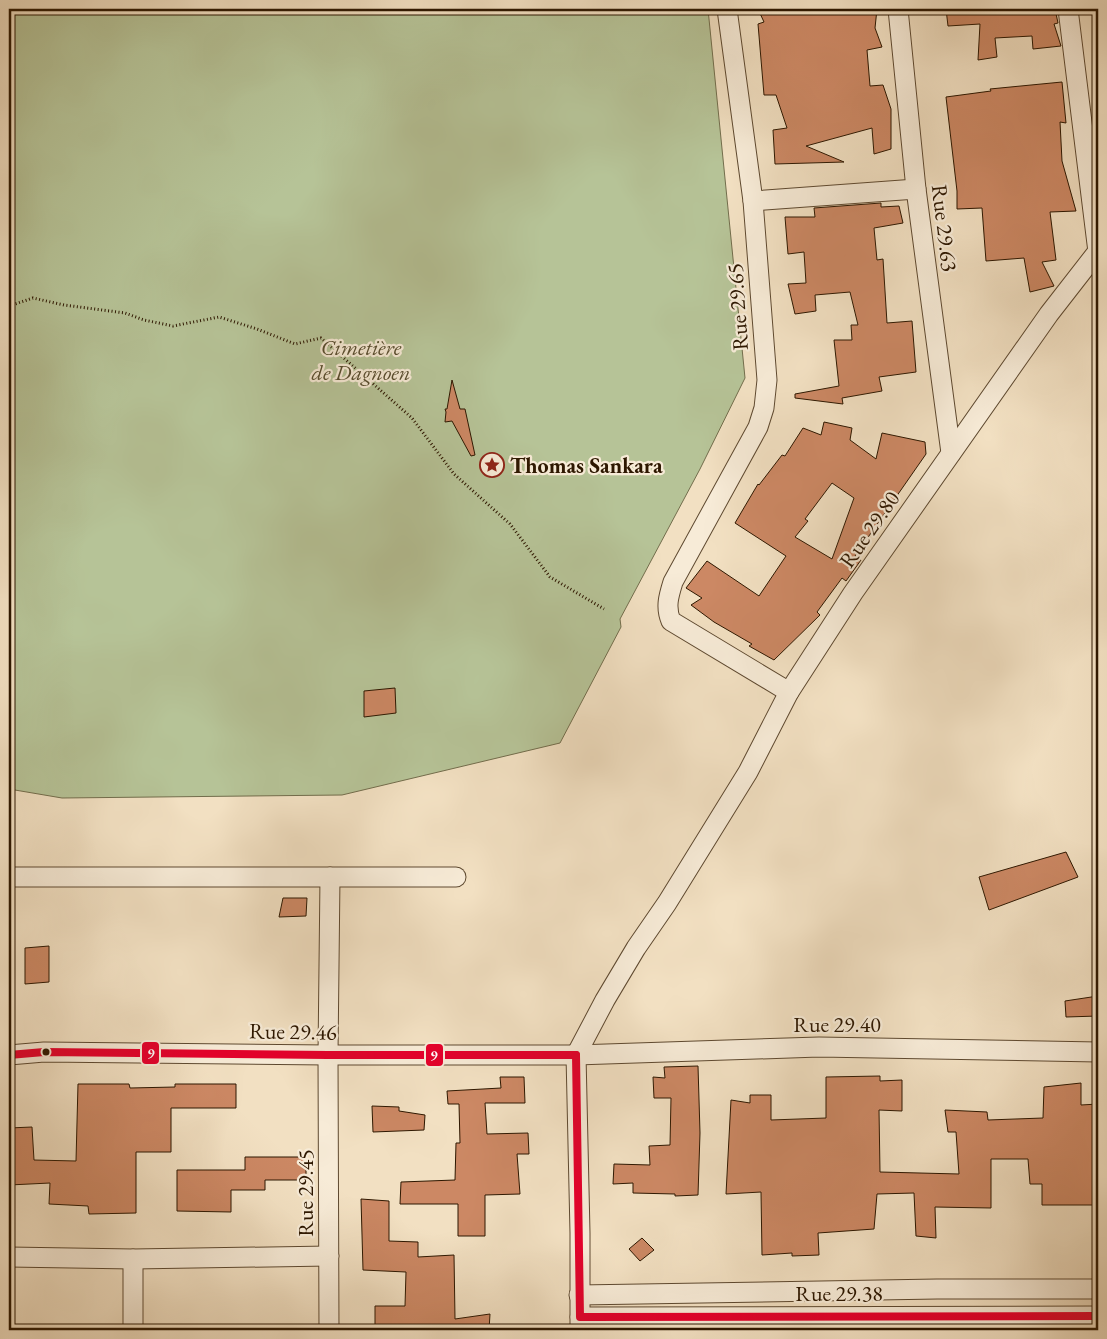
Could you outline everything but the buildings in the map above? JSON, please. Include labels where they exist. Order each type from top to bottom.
[{"type":"street","name":"Rue 29.65","points":[[727,9],[753,201],[766,380],[764,408],[758,426],[673,582],[667,612],[671,621],[789,692]]},
{"type":"street","name":"Rue 29.63","points":[[898,9],[916,190],[951,453]]},
{"type":"street","points":[[1068,9],[1098,252]]},
{"type":"street","points":[[753,201],[916,190]]},
{"type":"street","name":"Rue 29.80","points":[[576,1055],[604,1000],[748,772],[789,692],[853,593],[1049,314],[1098,252]]},
{"type":"street","points":[[9,877],[456,877]]},
{"type":"street","name":"Rue 29.45","points":[[329,1330],[328,1055],[330,877]]},
{"type":"street","name":"Rue 29.40","points":[[576,1055],[819,1047],[1098,1052]]},
{"type":"street","name":"Rue 29.46","points":[[9,1055],[44,1052],[576,1055]]},
{"type":"street","points":[[576,1055],[580,1295],[589,1324]]},
{"type":"street","points":[[9,1257],[133,1259],[329,1256]]},
{"type":"street","points":[[133,1259],[134,1330]]},
{"type":"street","points":[[580,1295],[937,1289],[1098,1289]]},
{"type":"street","name":"Rue 29.38","points":[[589,1324],[1098,1316]]},
{"type":"path","points":[[9,306],[34,298],[64,305],[125,313],[144,320],[173,326],[219,318],[257,329],[294,344],[321,338],[412,418],[454,474],[510,524],[550,577],[604,608]]},
{"type":"green space","name":"Cimetière de Dagnoen","points":[[9,9],[708,9],[745,378],[700,469],[620,619],[621,627],[560,743],[342,795],[62,798],[9,789]]},
{"type":"transit line","name":"9","points":[[9,1055],[44,1052],[576,1055]]},
{"type":"transit line","name":"9","points":[[576,1055],[580,1317],[1098,1316]]},
{"type":"place","name":"Thomas Sankara","points":[[492,465]]}]
